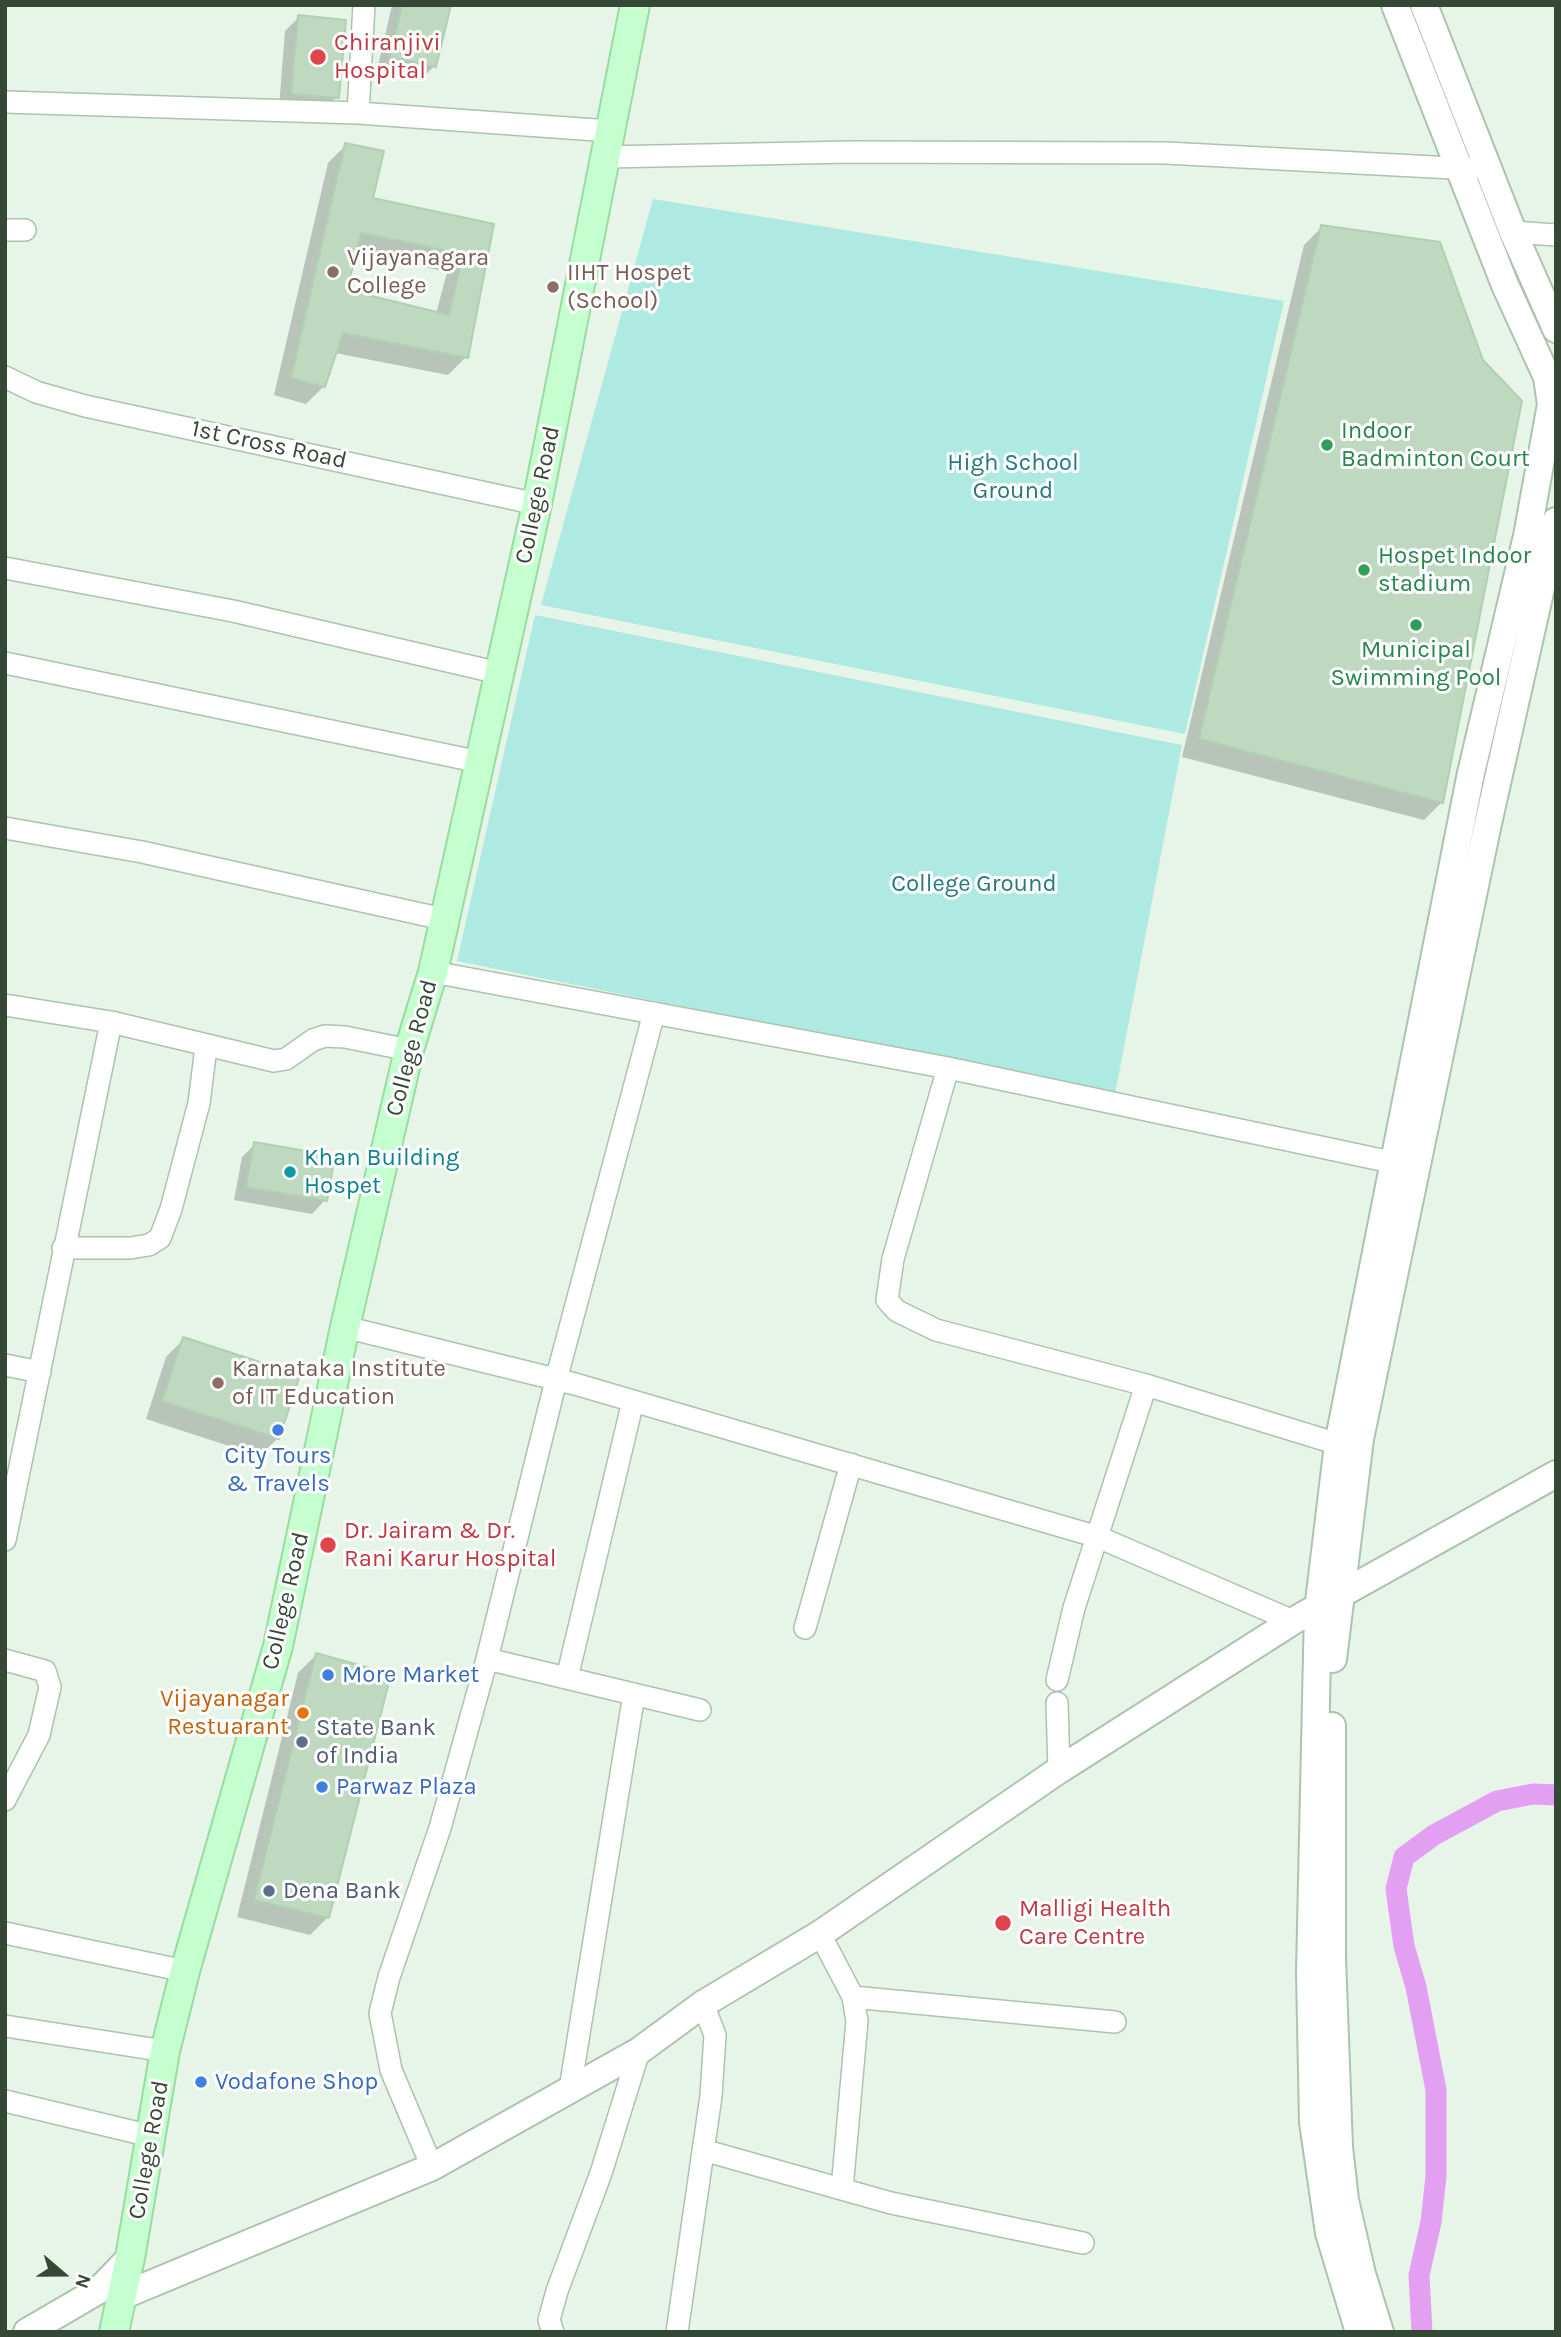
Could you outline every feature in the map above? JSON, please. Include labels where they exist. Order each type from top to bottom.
[{"type":"main road","name":"College Road","points":[[114,2332],[130,2258],[165,2052],[185,1970],[278,1646],[345,1327],[409,1050],[433,972],[537,504],[635,5]]},
{"type":"street","points":[[358,113],[365,5]]},
{"type":"street","points":[[1380,2332],[1362,2274],[1345,2200],[1335,2085],[1332,1721],[1334,1637],[1342,1596],[1360,1438],[1471,773],[1527,536],[1551,404],[1547,377],[1505,285],[1395,5]]},
{"type":"street","points":[[1424,5],[1513,232],[1552,314]]},
{"type":"street","points":[[5,102],[358,113],[608,144],[850,152],[1166,153],[1488,170]]},
{"type":"street","points":[[1513,232],[1556,236]]},
{"type":"street","name":"1st Cross Road","points":[[5,377],[36,391],[85,406],[537,504]]},
{"type":"street","points":[[1359,2332],[1329,2233],[1312,2122],[1310,1972],[1318,1610],[1338,1444],[1487,828],[1556,522]]},
{"type":"street","points":[[5,568],[233,611],[499,673]]},
{"type":"street","points":[[5,663],[480,762]]},
{"type":"street","points":[[5,828],[142,852],[443,919]]},
{"type":"street","points":[[433,972],[948,1068],[1406,1165]]},
{"type":"street","points":[[5,1005],[111,1022],[206,1047],[274,1061],[294,1055],[313,1040],[336,1036],[409,1050]]},
{"type":"street","points":[[432,2167],[391,2070],[380,2013],[389,1977],[440,1828],[487,1658],[556,1380],[654,1013]]},
{"type":"street","points":[[5,1540],[111,1022]]},
{"type":"street","points":[[63,1248],[130,1248],[149,1245],[160,1238],[171,1209],[199,1103],[206,1047]]},
{"type":"street","points":[[948,1068],[893,1259],[887,1300],[897,1311],[916,1323],[936,1330],[1146,1385],[1338,1444]]},
{"type":"street","points":[[345,1327],[633,1401],[1098,1537],[1293,1621]]},
{"type":"street","points":[[5,1365],[40,1372]]},
{"type":"street","points":[[1057,1680],[1074,1608],[1146,1385]]},
{"type":"street","points":[[566,1678],[633,1401]]},
{"type":"street","points":[[805,1628],[851,1464]]},
{"type":"street","points":[[122,2296],[432,2167],[639,2051],[703,2004],[820,1934],[1059,1770],[1293,1621],[1318,1610],[1556,1474]]},
{"type":"street","points":[[487,1658],[700,1710]]},
{"type":"street","points":[[5,1660],[45,1671],[50,1687],[39,1735],[5,1800]]},
{"type":"street","points":[[569,2089],[634,1693]]},
{"type":"street","points":[[1057,1703],[1059,1770]]},
{"type":"street","points":[[5,1933],[185,1970]]},
{"type":"street","points":[[820,1934],[853,1997],[857,2034],[842,2189]]},
{"type":"street","points":[[853,1997],[1115,2022]]},
{"type":"street","points":[[677,2332],[703,2150],[715,2035],[703,2004]]},
{"type":"street","points":[[5,2026],[165,2052]]},
{"type":"street","points":[[552,2332],[549,2320],[557,2291],[601,2173],[639,2051]]},
{"type":"street","points":[[5,2101],[151,2136]]},
{"type":"street","points":[[703,2150],[891,2203],[1083,2243]]},
{"type":"street","points":[[39,2330],[99,2290],[130,2258]]},
{"type":"green space","name":"High School Ground","points":[[653,199],[1284,301],[1185,734],[541,605]]},
{"type":"green space","name":"College Ground","points":[[535,615],[1182,745],[1115,1094],[457,961]]},
{"type":"building","points":[[402,5],[451,5],[436,67],[390,57]]},
{"type":"building","name":"Chiranjivi Hospital","points":[[298,15],[346,20],[339,98],[291,94]]},
{"type":"building","name":"Vijayanagara College","points":[[345,143],[384,151],[373,198],[494,224],[468,358],[343,333],[325,387],[291,378]],"holes":[[[361,233],[463,254],[449,315],[347,290]]]},
{"type":"building","name":"Hospet Indoor stadium","points":[[1321,225],[1440,242],[1483,360],[1522,401],[1443,803],[1199,739]]},
{"type":"building","name":"Khan Building Hospet","points":[[254,1142],[335,1156],[327,1201],[246,1187]]},
{"type":"building","points":[[183,1337],[300,1375],[279,1439],[162,1401]]},
{"type":"building","name":"Parwaz Plaza","points":[[316,1653],[391,1674],[329,1918],[254,1900]]},
{"type":"waterway","points":[[1422,2332],[1419,2275],[1431,2222],[1436,2176],[1436,2090],[1416,1987],[1404,1946],[1396,1889],[1404,1857],[1434,1835],[1497,1801],[1533,1794],[1556,1795]]},
{"type":"place","name":"Chiranjivi Hospital","points":[[318,57]]},
{"type":"place","name":"Vijayanagara College","points":[[333,272]]},
{"type":"place","name":"IIHT Hospet (School)","points":[[553,287]]},
{"type":"place","name":"Indoor Badminton Court","points":[[1327,445]]},
{"type":"place","name":"Hospet Indoor stadium","points":[[1364,570]]},
{"type":"place","name":"Municipal Swimming Pool","points":[[1416,625]]},
{"type":"place","name":"Khan Building Hospet","points":[[290,1172]]},
{"type":"place","name":"Karnataka Institute of IT Education","points":[[218,1383]]},
{"type":"place","name":"City Tours & Travels","points":[[278,1430]]},
{"type":"place","name":"Dr. Jairam & Dr. Rani Karur Hospital","points":[[328,1545]]},
{"type":"place","name":"More Market","points":[[328,1675]]},
{"type":"place","name":"Vijayanagar Restuarant","points":[[303,1713]]},
{"type":"place","name":"State Bank of India","points":[[302,1742]]},
{"type":"place","name":"Parwaz Plaza","points":[[322,1787]]},
{"type":"place","name":"Dena Bank","points":[[269,1891]]},
{"type":"place","name":"Malligi Health Care Centre","points":[[1003,1923]]},
{"type":"place","name":"Vodafone Shop","points":[[201,2082]]}]
